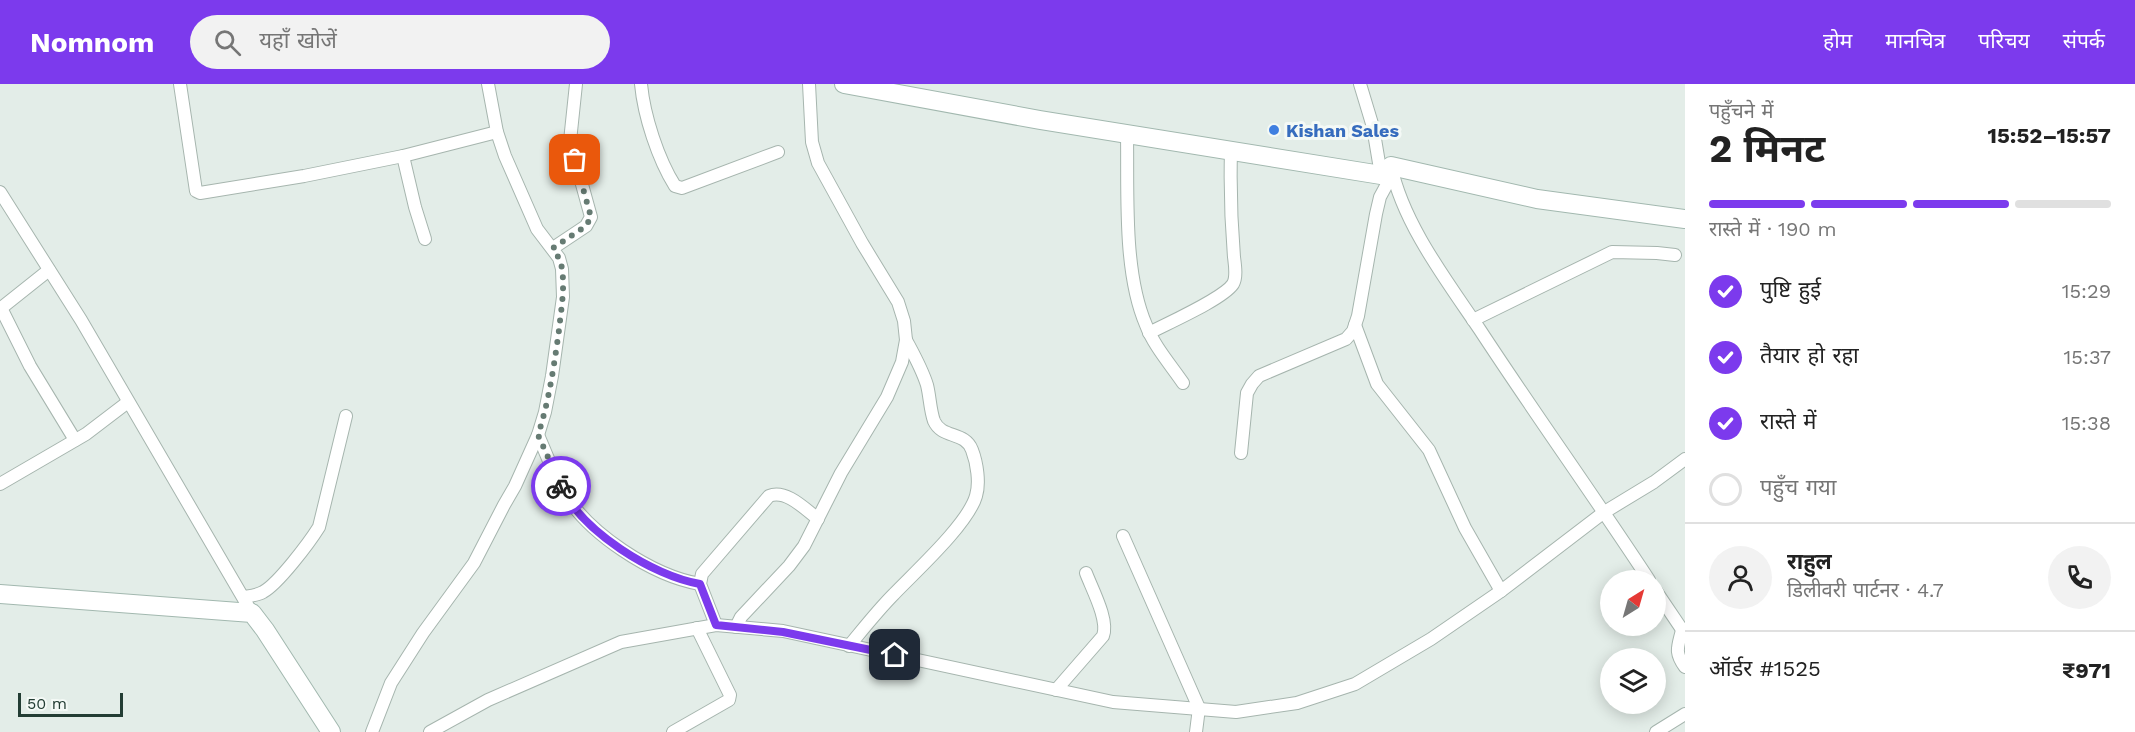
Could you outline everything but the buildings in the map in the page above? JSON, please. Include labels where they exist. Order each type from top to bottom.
[{"type":"main road","points":[[844,84],[892,88],[1127,134],[1231,151],[1388,172],[1537,199],[1685,219]]},
{"type":"main road","points":[[0,594],[248,605],[330,732]]},
{"type":"street","points":[[180,84],[196,191],[200,194],[403,156],[496,132]]},
{"type":"street","points":[[372,732],[391,683],[423,633],[474,563],[515,486],[538,435],[552,376],[563,297],[562,269],[553,248],[537,229],[496,132],[488,84]]},
{"type":"street","points":[[553,248],[586,226],[591,217],[570,141],[576,84]]},
{"type":"street","points":[[641,84],[643,104],[651,130],[675,186],[682,188],[778,152]]},
{"type":"street","points":[[736,627],[741,617],[789,566],[804,546],[841,473],[887,397],[902,362],[906,340],[904,321],[898,302],[818,163],[812,142],[809,84]]},
{"type":"street","points":[[1360,84],[1388,172],[1424,244],[1642,570]]},
{"type":"street","points":[[1127,134],[1131,266],[1137,297],[1149,333],[1183,383]]},
{"type":"street","points":[[1149,333],[1208,303],[1228,290],[1233,283],[1234,264],[1229,203],[1231,151]]},
{"type":"street","points":[[403,156],[425,239]]},
{"type":"street","points":[[1241,453],[1247,393],[1259,376],[1280,365],[1346,339],[1355,325],[1378,205],[1388,172]]},
{"type":"street","points":[[0,192],[50,270],[248,605],[276,580],[319,527],[346,416]]},
{"type":"street","points":[[1473,320],[1612,252],[1675,255]]},
{"type":"street","points":[[50,270],[0,309],[30,366],[75,440]]},
{"type":"street","points":[[1355,325],[1377,384],[1429,450],[1465,528],[1501,591]]},
{"type":"street","points":[[849,646],[893,595],[932,556],[964,517],[976,495],[977,483],[972,449],[963,438],[938,428],[934,421],[920,365],[906,340]]},
{"type":"street","points":[[0,484],[75,440],[128,402]]},
{"type":"street","points":[[538,435],[564,491],[594,529],[617,546],[680,581],[700,584]]},
{"type":"street","points":[[430,732],[488,699],[621,642],[716,625],[783,632],[1113,702],[1236,712],[1297,703],[1355,684],[1431,639],[1501,591],[1603,513],[1654,482],[1685,459]]},
{"type":"street","points":[[716,625],[700,584],[702,574],[769,496],[774,494],[789,498],[818,519]]},
{"type":"street","points":[[1123,536],[1199,708],[1196,732]]},
{"type":"street","points":[[1056,690],[1103,636],[1105,629],[1104,620],[1086,573]]},
{"type":"street","points":[[1666,606],[1684,632],[1677,651],[1678,658],[1685,667]]},
{"type":"street","points":[[673,732],[729,700],[730,695],[697,628]]},
{"type":"street","points":[[1656,732],[1685,714]]},
{"type":"way so far","points":[[561,486],[538,435],[552,376],[563,297],[562,269],[553,248],[586,226],[591,217],[575,160]]},
{"type":"place","name":"Kishan Sales","points":[[1274,130]]},
{"type":"route","points":[[561,486],[594,529],[617,546],[680,581],[700,584],[716,625],[783,632],[895,655]]}]
